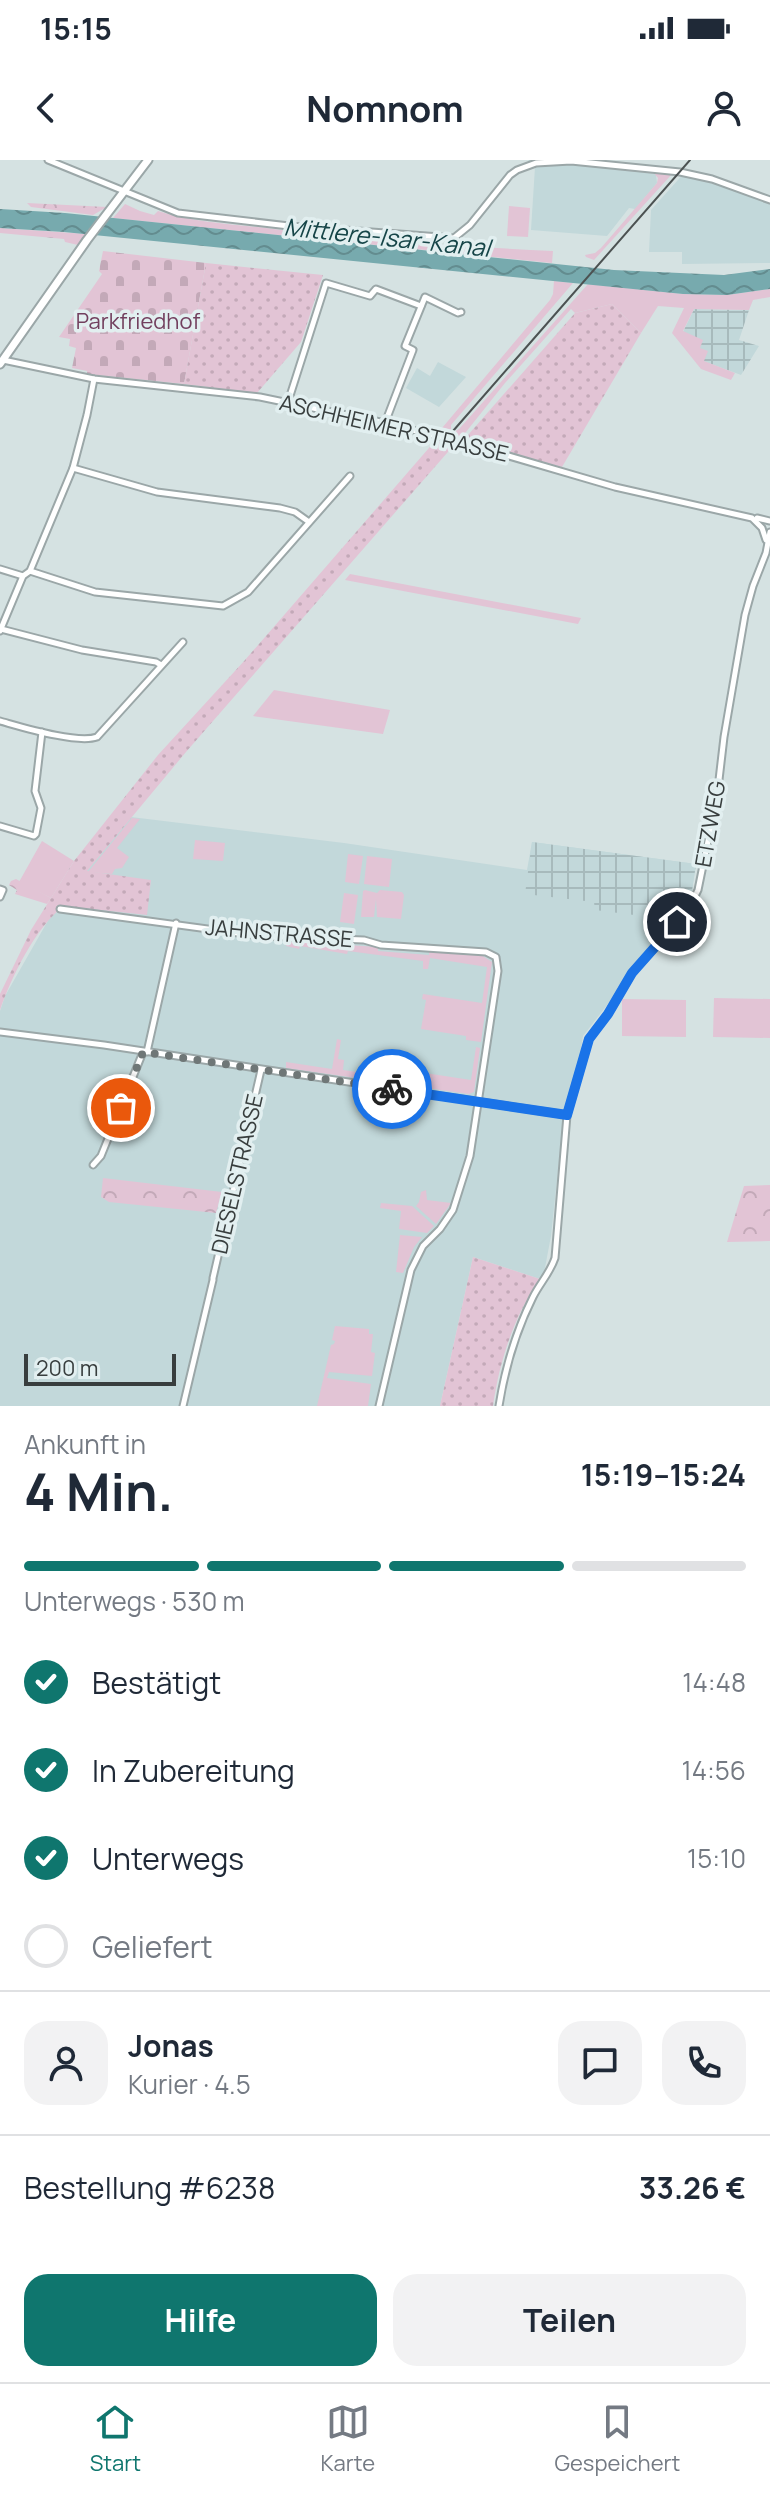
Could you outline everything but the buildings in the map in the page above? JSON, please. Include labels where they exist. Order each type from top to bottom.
[{"type":"main road","points":[[1,362],[148,160]]},
{"type":"street","points":[[48,160],[178,213],[289,226],[454,238],[470,225],[510,175],[536,163],[571,161],[676,171],[712,179],[770,200]]},
{"type":"street","points":[[288,402],[326,283],[370,296],[376,289],[421,306]]},
{"type":"street","points":[[385,423],[411,361],[413,350],[405,346],[425,297],[461,312]]},
{"type":"street","name":"ASCHHEIMER STRASSE","points":[[1,362],[94,379],[288,402],[514,456],[615,487],[770,521]]},
{"type":"street","points":[[94,379],[73,468],[30,571],[23,576],[0,629],[82,650],[161,665]]},
{"type":"street","points":[[73,468],[157,492],[280,508],[295,512],[309,522]]},
{"type":"street","points":[[30,571],[95,592],[223,606],[248,593],[350,476]]},
{"type":"street","points":[[752,518],[762,528],[766,541]]},
{"type":"street","name":"ETZWEG","points":[[499,1406],[510,1354],[536,1292],[551,1271],[555,1258],[567,1115],[589,1039],[632,973],[687,912],[698,890],[717,797],[745,615],[753,586],[768,554],[766,541],[770,532]]},
{"type":"street","points":[[0,569],[23,576]]},
{"type":"street","points":[[0,721],[42,732],[86,739],[97,737],[183,642]]},
{"type":"street","points":[[0,826],[36,834],[41,808],[35,791],[42,732]]},
{"type":"street","name":"JAHNSTRASSE","points":[[60,909],[260,936],[364,940],[381,945],[486,952],[496,957],[498,966],[479,1101]]},
{"type":"street","points":[[93,1165],[101,1156],[145,1052],[176,923]]},
{"type":"street","points":[[0,1032],[567,1115]]},
{"type":"street","name":"DIESELSTRASSE","points":[[183,1406],[261,1070]]},
{"type":"street","points":[[379,1406],[411,1270],[423,1246],[448,1220],[457,1202],[470,1156],[479,1101]]},
{"type":"shaded area","points":[[528,160],[593,160],[667,167],[672,174],[656,175],[657,183],[635,209],[629,208],[607,236],[531,230],[535,167]]},
{"type":"shaded area","points":[[686,171],[726,181],[770,198],[770,263],[682,264],[682,252],[649,252],[651,210]]},
{"type":"shaded area","points":[[694,309],[749,310],[739,340],[759,346],[741,375],[703,361],[700,348],[683,332]]},
{"type":"shaded area","points":[[438,362],[466,377],[439,407],[406,388],[417,368],[430,376]]},
{"type":"shaded area","points":[[131,817],[344,843],[527,870],[532,842],[696,864],[691,897],[583,1036],[578,1069],[565,1105],[544,1273],[540,1279],[473,1257],[440,1406],[0,1406],[0,1011],[5,996],[54,910]]},
{"type":"shaded area","points":[[532,842],[696,864],[691,897],[673,920],[595,910],[594,902],[525,894]]},
{"type":"green space","points":[[653,172],[672,174],[594,260],[586,257],[601,248],[657,183],[658,178]]},
{"type":"green space","points":[[27,203],[107,207],[93,215],[31,207]]},
{"type":"green space","points":[[125,204],[154,215],[158,211],[198,220],[302,233],[553,251],[552,263],[113,218]]},
{"type":"green space","points":[[509,206],[530,208],[528,237],[507,236]]},
{"type":"green space","points":[[0,228],[87,234],[78,245],[64,239],[0,233]]},
{"type":"green space","name":"Parkfriedhof","points":[[103,251],[206,263],[184,384],[87,374],[87,371],[72,368],[76,348],[69,346],[70,339],[59,337],[102,274],[99,271]]},
{"type":"green space","points":[[206,263],[323,275],[301,342],[257,393],[184,384]]},
{"type":"green space","points":[[554,281],[573,283],[451,425],[451,431],[459,429],[588,284],[683,294],[727,295],[770,289],[770,297],[753,300],[749,310],[694,309],[683,331],[703,340],[700,348],[708,351],[704,361],[735,373],[731,380],[701,369],[672,333],[684,308],[658,306],[641,333],[612,304],[575,313],[571,309],[462,437],[441,434],[442,428],[550,300]]},
{"type":"green space","points":[[612,304],[641,333],[562,467],[467,440],[468,435],[575,313]]},
{"type":"green space","points":[[435,441],[454,445],[186,752],[87,871],[151,880],[147,915],[64,906],[34,939],[0,1010],[0,994],[31,930],[74,861],[158,755]]},
{"type":"green space","points":[[350,574],[581,618],[578,624],[345,580]]},
{"type":"green space","points":[[274,690],[390,710],[383,734],[253,716]]},
{"type":"green space","points":[[132,818],[140,819],[117,848],[129,857],[122,868],[115,869],[112,874],[88,872]]},
{"type":"green space","points":[[195,840],[225,843],[223,861],[193,859]]},
{"type":"green space","points":[[42,841],[74,861],[51,898],[19,882]]},
{"type":"green space","points":[[348,854],[363,856],[359,884],[345,882]]},
{"type":"green space","points":[[367,856],[392,859],[389,887],[364,884]]},
{"type":"green space","points":[[16,879],[51,898],[47,904],[15,894],[17,890],[9,885]]},
{"type":"green space","points":[[365,890],[402,892],[401,919],[377,917],[376,899],[374,917],[361,917]]},
{"type":"green space","points":[[344,893],[358,895],[354,924],[340,922]]},
{"type":"green space","points":[[287,941],[378,947],[378,951],[429,955],[429,950],[478,953],[492,962],[481,1042],[466,1040],[466,1036],[421,1029],[426,1000],[422,999],[423,994],[482,1003],[487,967],[430,958],[428,969],[423,969],[423,961],[300,946],[299,949],[286,946]]},
{"type":"green space","points":[[714,998],[770,999],[770,1038],[713,1037]]},
{"type":"green space","points":[[622,999],[686,1000],[686,1037],[622,1036]]},
{"type":"green space","points":[[337,1039],[341,1040],[338,1059],[344,1060],[343,1070],[392,1077],[394,1066],[471,1080],[476,1047],[480,1048],[474,1092],[469,1094],[286,1068],[286,1062],[332,1069]]},
{"type":"green space","points":[[103,1178],[222,1192],[216,1213],[109,1202],[101,1197]]},
{"type":"green space","points":[[770,1185],[770,1241],[727,1242],[744,1186]]},
{"type":"green space","points":[[426,1190],[427,1200],[451,1203],[436,1224],[416,1206],[421,1192]]},
{"type":"green space","points":[[381,1203],[412,1206],[434,1226],[427,1233],[399,1229],[401,1211],[380,1208]]},
{"type":"green space","points":[[400,1235],[422,1237],[414,1247],[403,1273],[396,1272]]},
{"type":"green space","points":[[473,1257],[540,1279],[509,1340],[493,1406],[440,1406]]},
{"type":"green space","points":[[335,1326],[369,1329],[369,1334],[373,1334],[371,1352],[375,1353],[372,1376],[329,1372],[327,1378],[371,1384],[368,1406],[317,1406],[331,1345],[335,1341],[332,1340]]},
{"type":"water","points":[[0,209],[65,213],[614,270],[724,275],[770,269],[770,289],[727,295],[683,294],[0,228]]},
{"type":"railway","points":[[453,431],[690,160]]},
{"type":"way so far","points":[[121,1108],[143,1052],[392,1089]]},
{"type":"route","points":[[392,1089],[567,1115],[589,1039],[632,973],[677,922]]},
{"type":"water label","name":"Mittlere-Isar-Kanal","points":[[387,238]]}]
